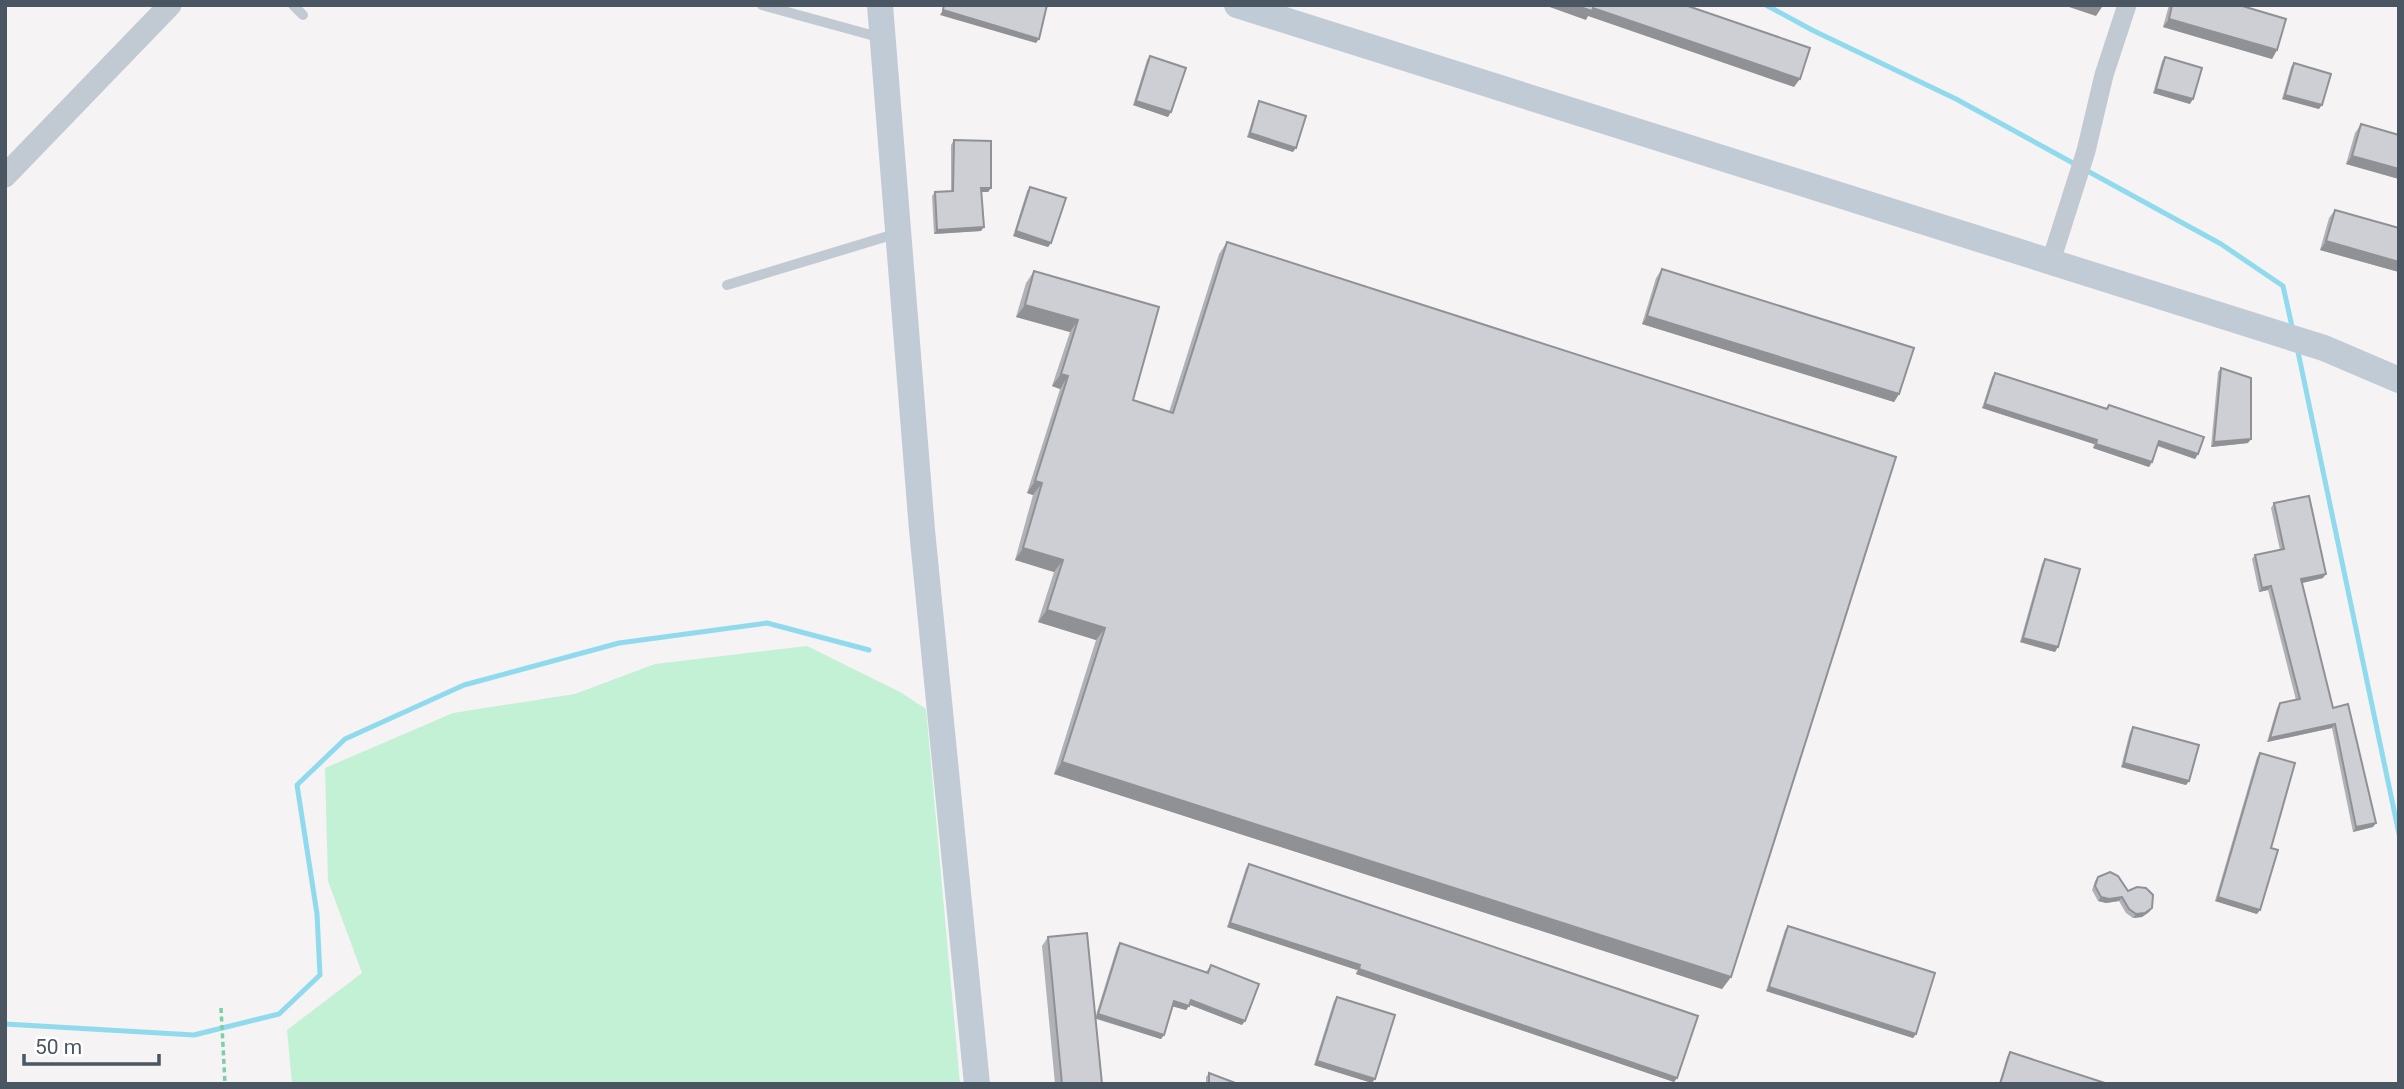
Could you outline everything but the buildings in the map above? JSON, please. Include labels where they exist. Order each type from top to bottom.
[{"type":"main road","points":[[880,5],[922,530],[977,1084]]},
{"type":"main road","points":[[1237,5],[2316,346],[2399,380]]},
{"type":"street","points":[[5,176],[170,5]]},
{"type":"street","points":[[2051,261],[2086,151],[2095,103],[2127,5]]},
{"type":"lane","points":[[293,5],[303,15]]},
{"type":"lane","points":[[762,5],[882,38]]},
{"type":"lane","points":[[727,285],[898,233]]},
{"type":"path","points":[[220,1008],[225,1084]]},
{"type":"green space","points":[[807,646],[900,692],[926,709],[960,1084],[292,1084],[287,1030],[362,973],[328,881],[325,768],[453,713],[575,694],[655,664]]},
{"type":"waterway","points":[[1766,5],[1956,99],[2221,244],[2283,286],[2293,331]]},
{"type":"waterway","points":[[2297,347],[2399,834]]},
{"type":"waterway","points":[[5,1024],[194,1035],[279,1014],[320,975],[317,914],[297,785],[345,739],[464,685],[619,643],[767,623],[869,650]]}]
